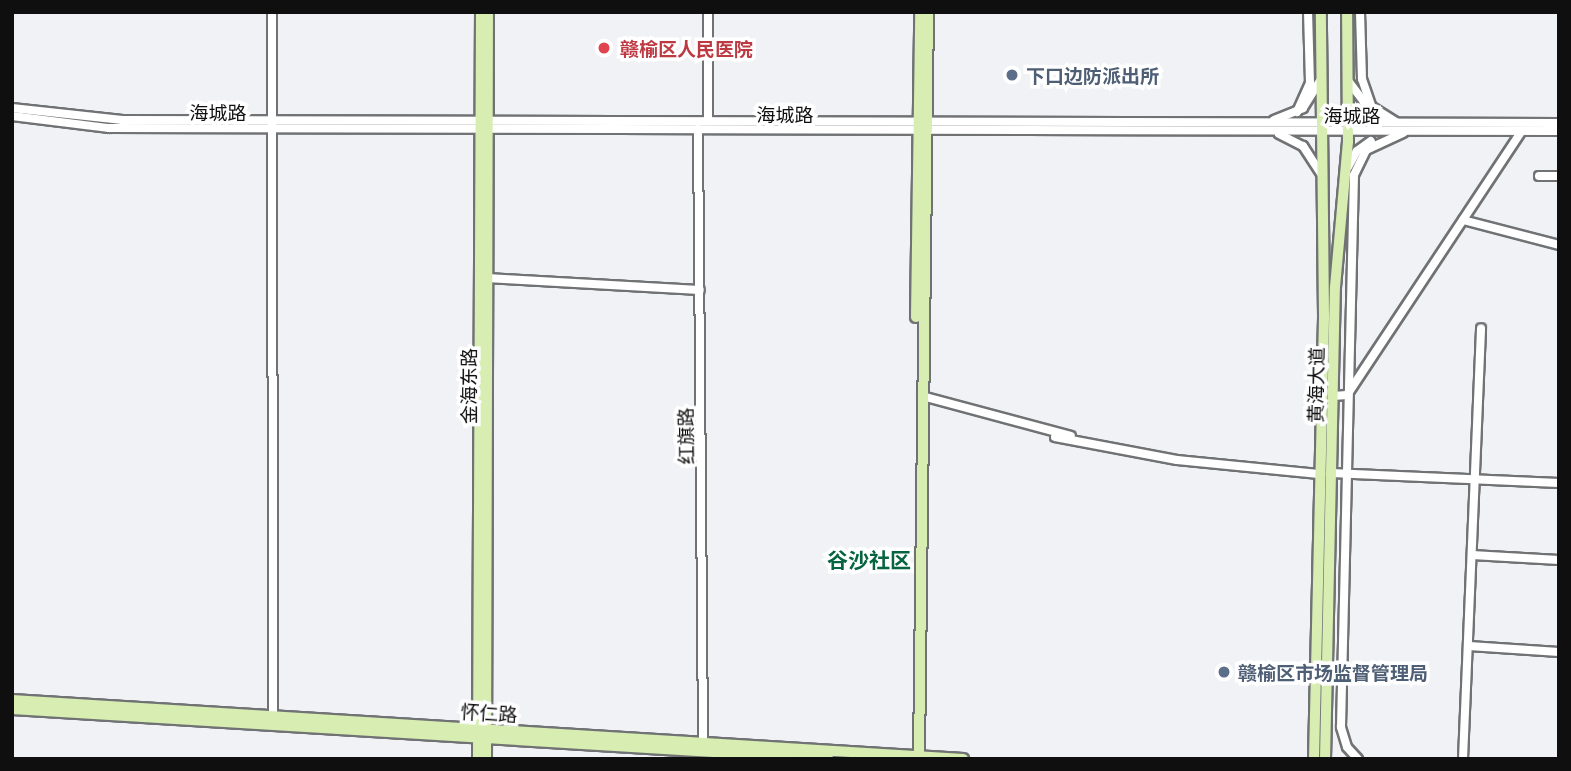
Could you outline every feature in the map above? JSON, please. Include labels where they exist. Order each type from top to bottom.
[{"type":"main road","name":"金海东路","points":[[478,759],[482,733],[486,278],[481,12]]},
{"type":"main road","name":"金海东路","points":[[486,759],[482,733],[484,125],[488,12]]},
{"type":"main road","points":[[916,756],[922,396],[920,12]]},
{"type":"main road","points":[[916,756],[922,126],[928,12]]},
{"type":"main road","name":"黄海大道","points":[[1321,12],[1326,474],[1325,759]]},
{"type":"main road","name":"黄海大道","points":[[1314,759],[1326,474],[1333,396],[1335,287],[1349,127],[1347,12]]},
{"type":"main road","name":"怀仁路","points":[[12,700],[273,716],[828,759]]},
{"type":"main road","name":"怀仁路","points":[[12,709],[482,733]]},
{"type":"main road","points":[[1325,736],[1336,759]]},
{"type":"main road","points":[[1305,759],[1315,742]]},
{"type":"main road","name":"怀仁路","points":[[704,751],[963,759]]},
{"type":"street","points":[[272,12],[273,716]]},
{"type":"street","points":[[708,12],[708,121]]},
{"type":"street","points":[[1297,112],[1310,83],[1308,12]]},
{"type":"street","points":[[1360,12],[1362,79],[1372,108]]},
{"type":"street","points":[[1263,123],[1297,112],[1310,102],[1322,71]]},
{"type":"street","points":[[1346,173],[1362,146],[1398,127],[1372,108],[1349,82]]},
{"type":"street","name":"海城路","points":[[13,112],[109,119],[272,124],[698,129],[1263,123],[1322,127],[1398,127],[1559,123]]},
{"type":"street","name":"海城路","points":[[484,125],[708,121],[1270,131],[1322,127]]},
{"type":"street","name":"海城路","points":[[1398,127],[1408,131],[1559,131]]},
{"type":"street","name":"红旗路","points":[[698,129],[704,751]]},
{"type":"street","points":[[1270,131],[1303,146],[1322,175]]},
{"type":"street","points":[[1358,759],[1348,747],[1341,727],[1354,175],[1366,150],[1408,131]]},
{"type":"street","points":[[1348,395],[1522,131]]},
{"type":"street","points":[[1539,176],[1559,176]]},
{"type":"street","points":[[1463,220],[1559,245]]},
{"type":"street","points":[[486,278],[699,290]]},
{"type":"street","points":[[1463,759],[1481,328]]},
{"type":"street","points":[[1333,396],[1348,395]]},
{"type":"street","points":[[922,396],[1053,428],[1080,440]]},
{"type":"street","points":[[1055,437],[1177,460],[1326,474],[1559,483]]},
{"type":"street","points":[[1472,555],[1559,560]]},
{"type":"street","points":[[1469,646],[1559,652]]},
{"type":"place","name":"赣榆区人民医院","points":[[604,48]]},
{"type":"place","name":"下口边防派出所","points":[[1012,75]]},
{"type":"place","name":"赣榆区市场监督管理局","points":[[1224,672]]},
{"type":"district","name":"谷沙社区","points":[[869,559]]}]
